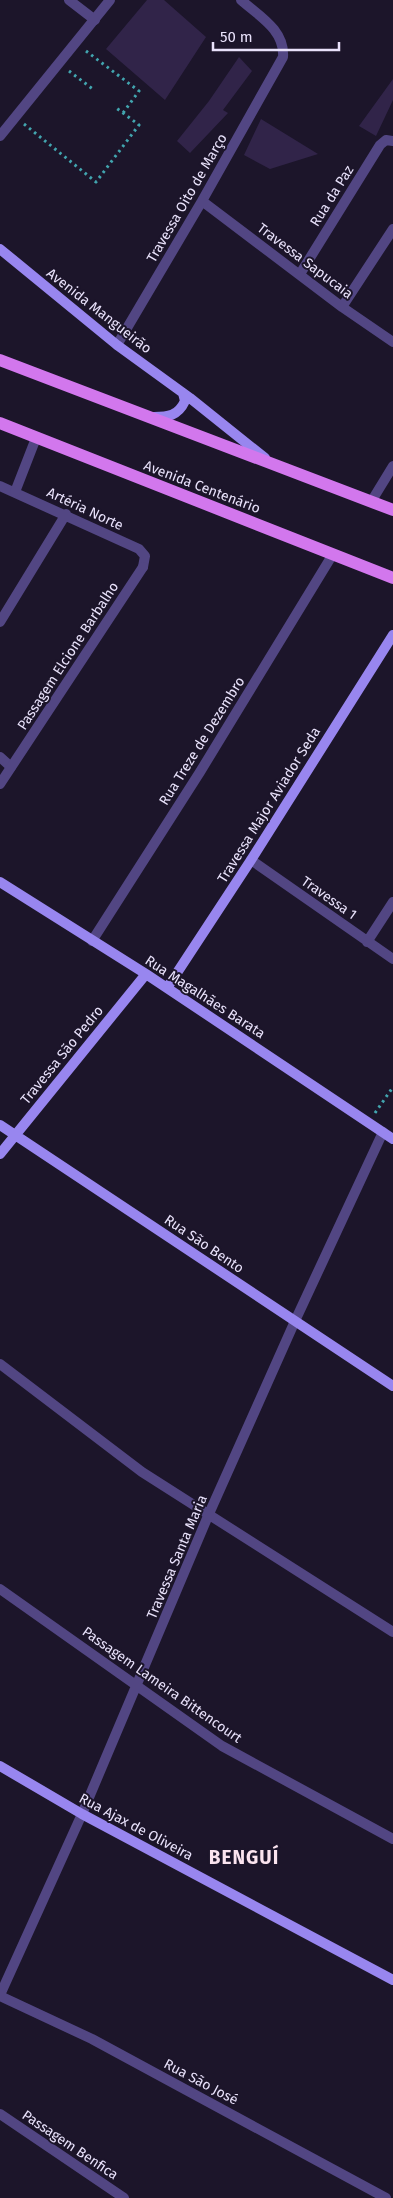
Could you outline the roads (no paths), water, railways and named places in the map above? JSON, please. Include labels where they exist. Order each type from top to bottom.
[{"type":"main road","points":[[0,360],[154,417],[393,510]]},
{"type":"main road","name":"Avenida Centenário","points":[[0,423],[393,578]]},
{"type":"street","points":[[70,0],[94,20]]},
{"type":"street","points":[[0,136],[110,0]]},
{"type":"street","name":"Travessa Oito de Março","points":[[117,345],[281,63],[283,51],[278,34],[241,0]]},
{"type":"street","name":"Rua da Paz","points":[[300,274],[380,145],[386,140],[393,141]]},
{"type":"street","name":"Travessa Sapucaia","points":[[202,201],[342,307],[393,342]]},
{"type":"street","points":[[342,307],[393,229]]},
{"type":"street","name":"Avenida Mangueirão","points":[[0,249],[117,345],[182,393],[269,462]]},
{"type":"street","points":[[154,417],[170,416],[177,413],[185,401],[182,393]]},
{"type":"street","points":[[15,492],[36,438]]},
{"type":"street","points":[[371,502],[393,466]]},
{"type":"street","name":"Artéria Norte","points":[[0,486],[139,548],[145,556],[143,567]]},
{"type":"street","points":[[0,622],[66,514]]},
{"type":"street","name":"Rua Treze de Dezembro","points":[[92,940],[200,772],[333,554]]},
{"type":"street","name":"Passagem Elcione Barbalho","points":[[0,784],[143,567]]},
{"type":"street","name":"Travessa Major Aviador Seda","points":[[167,988],[251,860],[393,635]]},
{"type":"street","points":[[0,758],[11,767]]},
{"type":"street","name":"Travessa 1","points":[[251,860],[393,959]]},
{"type":"street","name":"Rua Magalhães Barata","points":[[0,882],[146,974],[393,1139]]},
{"type":"street","points":[[368,942],[393,902]]},
{"type":"street","name":"Travessa São Pedro","points":[[0,1154],[146,974]]},
{"type":"street","name":"Rua São Bento","points":[[0,1125],[393,1386]]},
{"type":"street","name":"Travessa Santa Maria","points":[[0,1996],[138,1685],[208,1516],[295,1320],[383,1132]]},
{"type":"street","points":[[0,1364],[142,1472],[208,1516],[393,1632]]},
{"type":"street","name":"Passagem Lameira Bittencourt","points":[[0,1589],[222,1746],[393,1839]]},
{"type":"street","name":"Rua Ajax de Oliveira","points":[[0,1766],[82,1814],[393,1980]]},
{"type":"street","name":"Rua São José","points":[[0,1996],[92,2039],[386,2198]]},
{"type":"street","name":"Passagem Benfica","points":[[0,2114],[124,2198]]},
{"type":"district","name":"BENGUÍ","points":[[244,1857]]}]
